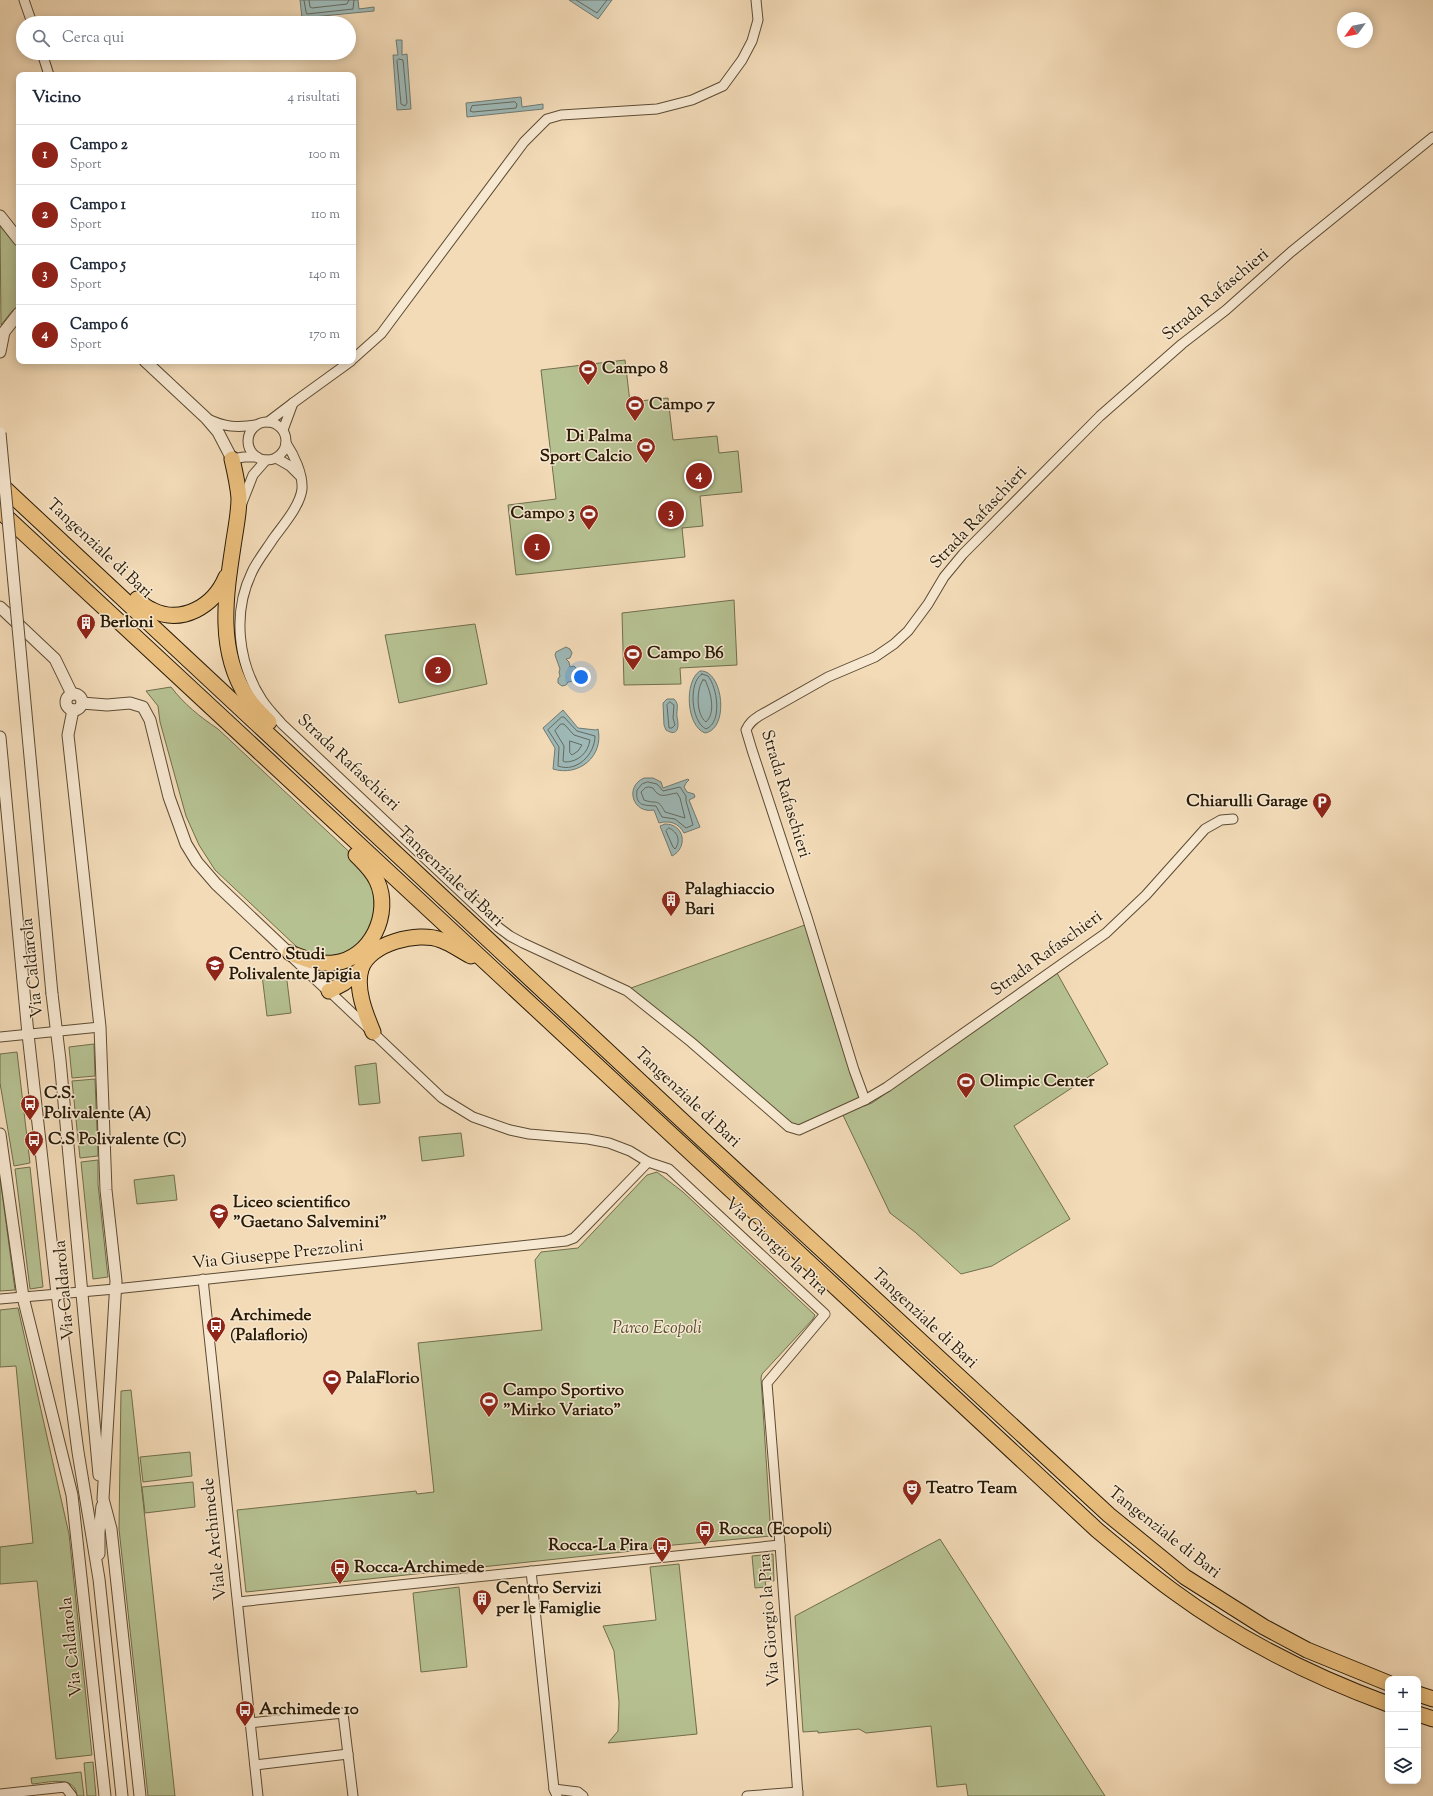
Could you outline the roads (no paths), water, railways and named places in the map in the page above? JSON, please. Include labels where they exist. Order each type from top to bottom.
[{"type":"highway","points":[[232,459],[238,486],[239,499],[226,600],[226,638],[235,672],[247,698],[278,732],[309,773]]},
{"type":"highway","name":"Tangenziale di Bari","points":[[0,484],[84,560],[309,773],[1109,1515],[1185,1576],[1258,1623],[1307,1650],[1385,1682]]},
{"type":"highway","points":[[0,511],[1039,1477],[1135,1561],[1173,1591],[1213,1618],[1255,1643],[1341,1685],[1385,1703]]},
{"type":"highway","points":[[84,560],[99,565],[137,599],[152,610],[169,615],[184,614],[195,611],[204,606],[213,598],[223,584],[230,567]]},
{"type":"highway","points":[[296,786],[331,830],[369,868],[378,886],[381,897],[382,909],[378,927],[370,942],[355,956],[346,961],[333,975],[329,991]]},
{"type":"highway","points":[[329,991],[344,983],[361,969],[369,957],[382,947],[399,940],[421,936],[441,940],[491,967]]},
{"type":"highway","points":[[290,954],[314,961],[333,963],[346,961]]},
{"type":"highway","points":[[361,969],[360,986],[362,1001],[364,1011],[373,1032]]},
{"type":"highway","points":[[1421,1695],[1433,1699]]},
{"type":"highway","points":[[1421,1715],[1433,1719]]},
{"type":"street","points":[[24,0],[30,16]]},
{"type":"street","points":[[356,356],[381,334],[524,142],[547,119],[561,115],[657,108],[692,100],[723,86],[742,60],[752,41],[758,20],[756,0]]},
{"type":"street","points":[[44,60],[48,72]]},
{"type":"street","name":"Strada Rafaschieri","points":[[865,1100],[854,1070],[808,918],[746,730],[752,720],[813,684],[875,657],[894,644],[908,631],[928,604],[944,577],[963,554],[1100,416],[1182,344],[1232,306],[1291,252],[1433,137]]},
{"type":"street","points":[[0,216],[16,236]]},
{"type":"street","points":[[0,352],[4,332],[16,317]]},
{"type":"street","points":[[148,364],[206,418],[218,432],[232,459]]},
{"type":"street","points":[[206,418],[218,424],[241,428],[268,422],[347,364]]},
{"type":"street","points":[[293,403],[283,430],[286,443],[296,461],[301,477]]},
{"type":"street","points":[[268,422],[279,426],[283,430]]},
{"type":"street","points":[[256,425],[250,432],[248,442],[252,454],[266,460],[276,458],[285,449],[286,443]]},
{"type":"street","name":"Via Caldarola","points":[[0,433],[52,994],[57,1032],[100,1481],[103,1499],[112,1529],[140,1796]]},
{"type":"street","points":[[232,459],[248,442]]},
{"type":"street","points":[[232,459],[257,457]]},
{"type":"street","points":[[276,458],[290,466],[301,477]]},
{"type":"street","points":[[237,518],[253,475],[266,460]]},
{"type":"street","name":"Strada Rafaschieri","points":[[301,477],[302,489],[298,498],[252,572],[242,600],[240,614],[243,654],[252,682],[263,702],[282,724],[504,932],[523,943],[627,991],[692,1042],[789,1127],[799,1130],[865,1100],[887,1087],[1091,946],[1124,917],[1205,829],[1221,820],[1233,819]]},
{"type":"street","points":[[0,607],[55,659],[72,694],[80,696],[78,707],[130,703],[143,707],[150,720],[169,797],[186,844],[197,862],[216,884],[442,1098],[473,1117],[510,1130],[588,1139],[609,1143],[630,1151],[648,1162]]},
{"type":"street","name":"Via Caldarola","points":[[78,707],[68,735],[100,1027],[106,1190],[116,1289],[103,1499],[99,1532],[99,1579]]},
{"type":"street","name":"Via Caldarola","points":[[0,737],[24,1000],[57,1294],[78,1452],[99,1579],[122,1796]]},
{"type":"street","points":[[0,1037],[100,1027]]},
{"type":"street","name":"Via Caldarola","points":[[0,1134],[23,1297],[72,1496],[105,1796]]},
{"type":"street","name":"Via Giuseppe Prezzolini","points":[[0,1299],[116,1289],[566,1241],[574,1238],[648,1162]]},
{"type":"street","name":"Via Giorgio la Pira","points":[[648,1162],[669,1169],[825,1314],[767,1383],[798,1794]]},
{"type":"street","name":"Viale Archimede","points":[[203,1279],[258,1796]]},
{"type":"street","name":"Via Caldarola","points":[[72,1496],[78,1452]]},
{"type":"street","points":[[238,1602],[780,1545]]},
{"type":"street","points":[[531,1572],[555,1793],[578,1792],[583,1796]]},
{"type":"street","points":[[250,1723],[343,1713],[353,1796]]},
{"type":"street","points":[[255,1765],[348,1754]]},
{"type":"street","points":[[0,1794],[65,1787],[72,1796]]},
{"type":"street","points":[[747,1796],[798,1794]]},
{"type":"water","points":[[300,0],[358,0],[359,9],[374,7],[374,11],[323,16],[302,16]]},
{"type":"water","points":[[569,0],[612,0],[598,19]]},
{"type":"water","points":[[396,40],[402,40],[402,55],[407,54],[411,109],[397,110],[393,55],[398,55]]},
{"type":"water","points":[[521,97],[522,107],[543,104],[543,109],[467,117],[466,103]]},
{"type":"water","points":[[566,647],[570,649],[572,653],[570,658],[566,659],[569,662],[570,667],[574,666],[579,671],[574,681],[568,682],[566,685],[562,686],[558,683],[560,669],[555,655],[556,652]]},
{"type":"water","points":[[700,671],[708,673],[714,679],[720,700],[718,721],[713,729],[705,733],[699,729],[694,722],[689,703],[691,684],[695,676]]},
{"type":"water","points":[[667,699],[674,699],[676,701],[678,727],[676,732],[666,730],[664,725],[663,703]]},
{"type":"water","points":[[563,710],[578,728],[598,729],[599,739],[597,748],[588,762],[572,770],[563,771],[553,769],[555,748],[543,728]]},
{"type":"water","points":[[644,778],[653,778],[661,782],[663,788],[688,779],[689,780],[684,787],[687,792],[694,794],[695,797],[689,800],[700,827],[684,833],[677,825],[673,823],[659,823],[654,810],[641,808],[636,804],[633,793],[634,787]]},
{"type":"water","points":[[665,824],[672,825],[677,828],[682,837],[680,848],[672,856],[660,826]]},
{"type":"place","name":"Campo 8","points":[[588,386]]},
{"type":"place","name":"Campo 7","points":[[635,422]]},
{"type":"place","name":"Di Palma Sport Calcio","points":[[646,464]]},
{"type":"place","name":"Campo 6","points":[[699,476]]},
{"type":"place","name":"Campo 5","points":[[671,514]]},
{"type":"place","name":"Campo 3","points":[[589,531]]},
{"type":"place","name":"Campo 2","points":[[537,547]]},
{"type":"place","name":"Berloni","points":[[86,640]]},
{"type":"place","name":"Campo 1","points":[[438,670]]},
{"type":"place","name":"Campo B6","points":[[633,671]]},
{"type":"place","name":"Chiarulli Garage","points":[[1322,819]]},
{"type":"place","name":"Palaghiaccio Bari","points":[[671,917]]},
{"type":"place","name":"Centro Studi Polivalente Japigia","points":[[215,982]]},
{"type":"place","name":"Olimpic Center","points":[[966,1099]]},
{"type":"place","name":"C.S. Polivalente (A)","points":[[30,1121]]},
{"type":"place","name":"C.S Polivalente (C)","points":[[34,1157]]},
{"type":"place","name":"Liceo scientifico \"Gaetano Salvemini\"","points":[[219,1230]]},
{"type":"place","name":"Archimede (Palaflorio)","points":[[216,1343]]},
{"type":"place","name":"PalaFlorio","points":[[332,1396]]},
{"type":"place","name":"Campo Sportivo \"Mirko Variato\"","points":[[489,1418]]},
{"type":"place","name":"Teatro Team","points":[[912,1506]]},
{"type":"place","name":"Rocca (Ecopoli)","points":[[705,1547]]},
{"type":"place","name":"Rocca-La Pira","points":[[662,1563]]},
{"type":"place","name":"Rocca-Archimede","points":[[340,1585]]},
{"type":"place","name":"Centro Servizi per le Famiglie","points":[[482,1616]]},
{"type":"place","name":"Archimede 10","points":[[245,1727]]},
{"type":"park label","name":"Parco Ecopoli","points":[[657,1329]]}]
